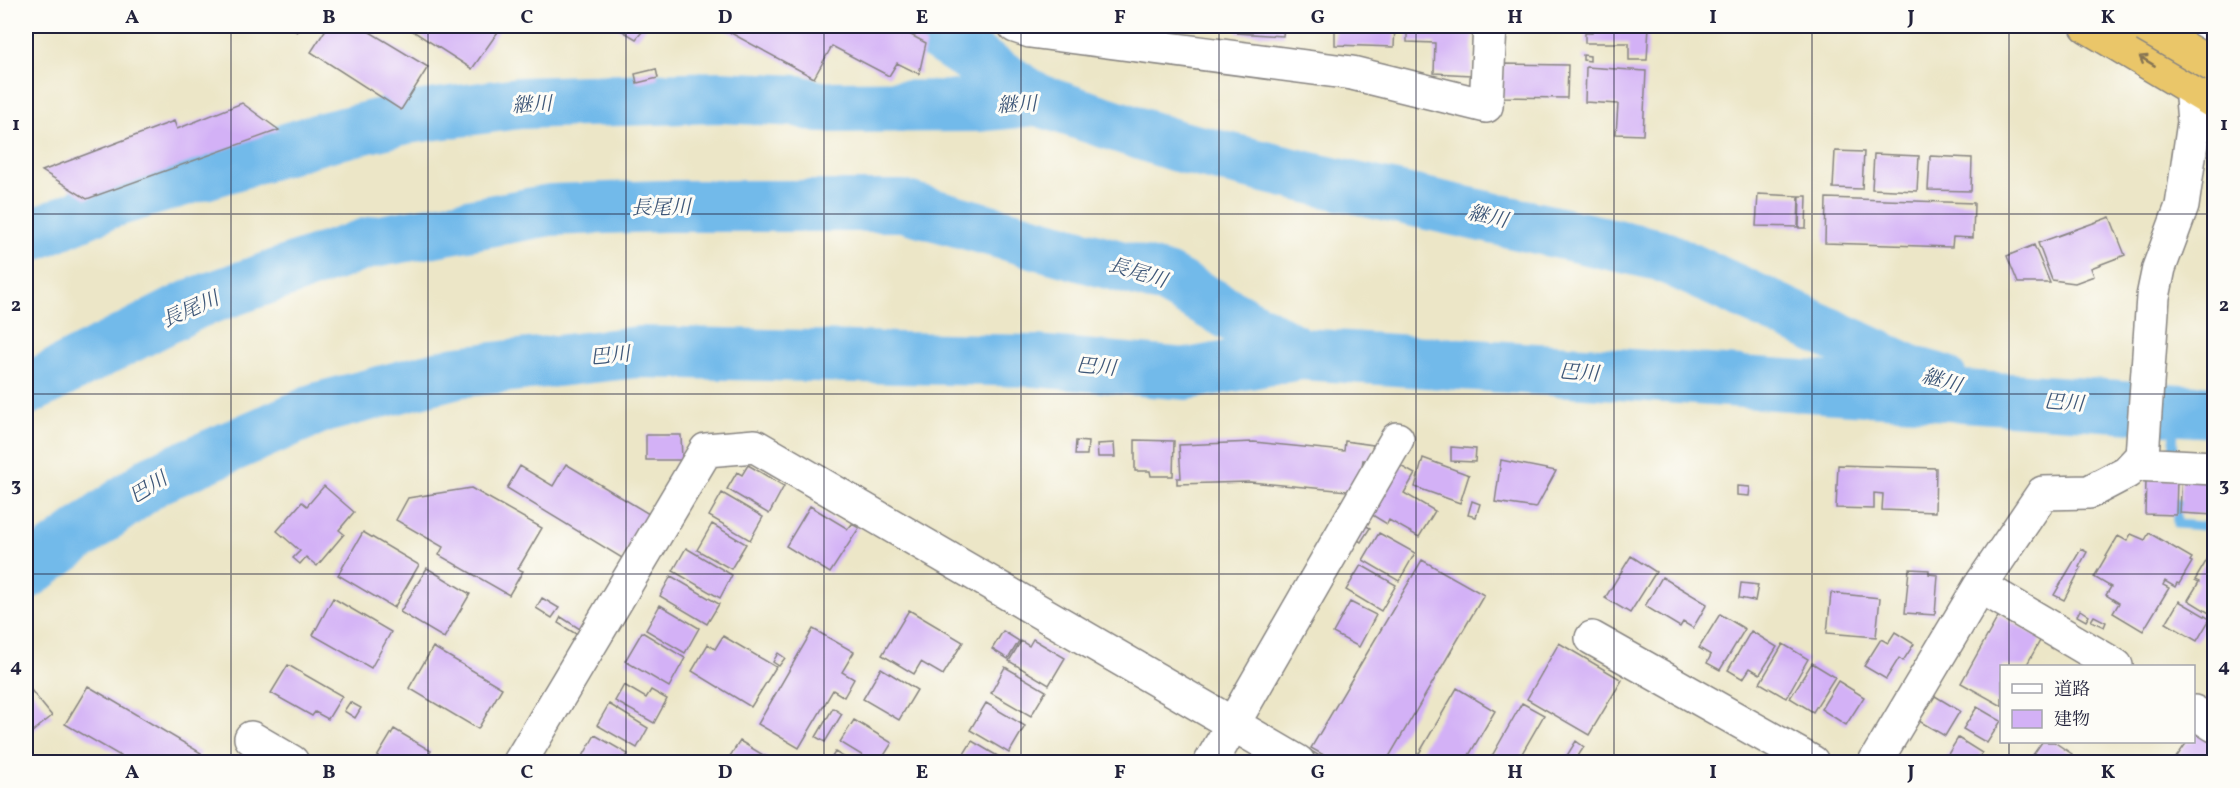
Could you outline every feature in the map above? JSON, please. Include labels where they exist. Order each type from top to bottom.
[{"type":"highway","points":[[2087,26],[2207,86]]},
{"type":"highway","points":[[2145,26],[2207,86]]},
{"type":"street","points":[[1015,26],[1030,31],[1352,73],[1486,106],[1491,26]]},
{"type":"street","points":[[1875,762],[1980,586],[2043,494],[2089,492],[2127,472],[2138,460],[2152,309],[2159,268],[2182,206],[2194,122],[2207,86],[2186,26]]},
{"type":"street","points":[[1211,762],[1397,439]]},
{"type":"street","points":[[520,762],[706,450],[755,446],[1298,762]]},
{"type":"street","points":[[2138,460],[2214,468]]},
{"type":"street","points":[[1980,586],[2114,665]]},
{"type":"street","points":[[1592,638],[1812,762]]},
{"type":"street","points":[[2195,713],[2214,724]]},
{"type":"street","points":[[251,738],[292,762]]},
{"type":"building","points":[[287,26],[301,26],[297,32]]},
{"type":"building","points":[[328,26],[360,26],[428,67],[401,110],[311,52]]},
{"type":"building","points":[[405,26],[502,26],[472,69]]},
{"type":"building","points":[[614,26],[647,26],[636,39]]},
{"type":"building","points":[[718,26],[894,26],[926,43],[919,74],[897,63],[889,76],[832,46],[814,78]]},
{"type":"building","points":[[1238,26],[1284,26],[1283,36],[1237,33]]},
{"type":"building","points":[[1335,26],[1395,26],[1394,47],[1335,45]]},
{"type":"building","points":[[1407,26],[1473,26],[1471,75],[1434,73],[1435,43],[1407,42]]},
{"type":"building","points":[[1592,26],[1649,26],[1647,60],[1629,60],[1629,43],[1585,43],[1585,33],[1592,33]]},
{"type":"building","points":[[1583,55],[1590,56],[1590,61],[1583,60]]},
{"type":"building","points":[[1503,64],[1568,65],[1567,98],[1502,97]]},
{"type":"building","points":[[1586,67],[1646,71],[1643,135],[1616,134],[1618,104],[1585,102]]},
{"type":"building","points":[[656,69],[658,78],[637,83],[635,74]]},
{"type":"building","points":[[26,91],[34,97],[26,110]]},
{"type":"building","points":[[242,103],[279,130],[87,199],[42,171],[174,121],[177,129]]},
{"type":"building","points":[[1835,151],[1864,152],[1862,189],[1833,188]]},
{"type":"building","points":[[1874,154],[1919,156],[1917,191],[1872,189]]},
{"type":"building","points":[[1930,156],[1972,158],[1971,191],[1928,190]]},
{"type":"building","points":[[1758,194],[1799,196],[1798,227],[1756,226]]},
{"type":"building","points":[[1800,196],[1807,196],[1806,228],[1799,228]]},
{"type":"building","points":[[1826,198],[1974,203],[1973,238],[1953,237],[1952,247],[1825,243]]},
{"type":"building","points":[[2110,217],[2125,255],[2091,268],[2094,276],[2075,283],[2052,280],[2038,243]]},
{"type":"building","points":[[2034,245],[2050,283],[2018,283],[2007,256]]},
{"type":"building","points":[[646,435],[681,435],[682,460],[646,460]]},
{"type":"building","points":[[1135,440],[1174,441],[1173,476],[1151,476],[1150,471],[1135,471]]},
{"type":"building","points":[[1076,441],[1088,442],[1087,455],[1075,455]]},
{"type":"building","points":[[1345,441],[1373,445],[1371,462],[1363,460],[1358,492],[1250,482],[1177,484],[1177,478],[1181,478],[1179,445],[1254,442],[1344,451]]},
{"type":"building","points":[[1114,443],[1115,457],[1098,457],[1097,444]]},
{"type":"building","points":[[1451,447],[1476,449],[1475,462],[1451,461]]},
{"type":"building","points":[[1423,458],[1469,475],[1460,503],[1415,487]]},
{"type":"building","points":[[1501,460],[1556,471],[1536,508],[1495,502]]},
{"type":"building","points":[[566,464],[649,514],[622,558],[507,488],[520,466],[553,486]]},
{"type":"building","points":[[1397,464],[1415,474],[1404,493],[1435,511],[1419,537],[1389,520],[1387,524],[1369,513]]},
{"type":"building","points":[[748,465],[784,486],[769,514],[727,489],[737,472],[742,475]]},
{"type":"building","points":[[1838,465],[1936,468],[1935,512],[1882,510],[1883,494],[1874,493],[1874,509],[1836,508]]},
{"type":"building","points":[[2182,473],[2214,477],[2214,515],[2180,513]]},
{"type":"building","points":[[2177,478],[2176,515],[2145,514],[2146,480]]},
{"type":"building","points":[[324,486],[354,512],[339,530],[344,534],[317,566],[306,557],[300,564],[293,558],[300,551],[277,531],[302,502],[307,506]]},
{"type":"building","points":[[1737,486],[1750,487],[1749,496],[1737,495]]},
{"type":"building","points":[[471,488],[542,528],[518,569],[523,571],[509,595],[439,555],[443,547],[396,520],[408,498]]},
{"type":"building","points":[[722,493],[763,517],[750,540],[709,516]]},
{"type":"building","points":[[1472,501],[1480,504],[1476,517],[1468,515]]},
{"type":"building","points":[[810,506],[848,529],[852,524],[859,528],[830,573],[786,546]]},
{"type":"building","points":[[712,524],[746,544],[731,569],[697,550]]},
{"type":"building","points":[[1363,524],[1370,528],[1361,542],[1354,538]]},
{"type":"building","points":[[363,532],[419,565],[394,608],[338,575]]},
{"type":"building","points":[[1379,533],[1415,553],[1399,581],[1363,560]]},
{"type":"building","points":[[2149,533],[2192,558],[2190,561],[2192,562],[2175,587],[2165,581],[2163,585],[2169,588],[2143,631],[2113,613],[2119,603],[2106,595],[2111,587],[2094,577],[2118,536],[2127,541],[2131,534],[2145,540]]},
{"type":"building","points":[[686,548],[732,575],[720,598],[673,571]]},
{"type":"building","points":[[2081,549],[2087,552],[2064,600],[2054,595]]},
{"type":"building","points":[[2211,553],[2214,555],[2214,616],[2188,600],[2199,582],[2195,580]]},
{"type":"building","points":[[1631,556],[1656,572],[1630,613],[1605,598]]},
{"type":"building","points":[[1422,560],[1484,595],[1386,762],[1336,762],[1311,748]]},
{"type":"building","points":[[1361,565],[1396,585],[1381,611],[1346,590]]},
{"type":"building","points":[[427,568],[470,594],[444,638],[400,612]]},
{"type":"building","points":[[1909,569],[1929,570],[1929,574],[1938,575],[1935,615],[1905,613]]},
{"type":"building","points":[[671,576],[719,604],[707,624],[660,596]]},
{"type":"building","points":[[1662,577],[1707,604],[1693,628],[1683,622],[1680,627],[1645,606]]},
{"type":"building","points":[[1741,583],[1758,585],[1755,601],[1739,598]]},
{"type":"building","points":[[1831,593],[1880,598],[1876,637],[1827,633]]},
{"type":"building","points":[[333,598],[391,632],[371,668],[313,635]]},
{"type":"building","points":[[542,598],[559,608],[552,618],[536,608]]},
{"type":"building","points":[[2179,601],[2210,619],[2197,641],[2166,623]]},
{"type":"building","points":[[1350,602],[1376,615],[1359,647],[1333,633]]},
{"type":"building","points":[[660,605],[699,628],[685,653],[646,630]]},
{"type":"building","points":[[909,610],[963,642],[943,675],[921,662],[914,674],[882,655]]},
{"type":"building","points":[[2080,610],[2089,616],[2086,621],[2077,616]]},
{"type":"building","points":[[1720,614],[1745,629],[1720,670],[1707,663],[1711,655],[1699,648]]},
{"type":"building","points":[[1999,615],[2041,639],[2027,665],[2000,665],[2000,705],[1961,683]]},
{"type":"building","points":[[2094,616],[2106,622],[2104,627],[2091,621]]},
{"type":"building","points":[[561,617],[580,629],[576,634],[558,623]]},
{"type":"building","points":[[813,629],[854,652],[842,672],[854,679],[844,697],[833,690],[799,748],[758,724]]},
{"type":"building","points":[[1003,631],[1019,641],[1008,659],[992,649]]},
{"type":"building","points":[[1751,631],[1777,647],[1760,674],[1750,668],[1743,679],[1728,670]]},
{"type":"building","points":[[642,632],[685,658],[669,687],[625,661]]},
{"type":"building","points":[[1895,632],[1914,644],[1903,661],[1899,658],[1886,679],[1864,666],[1881,639],[1888,643]]},
{"type":"building","points":[[723,636],[776,667],[751,707],[692,671],[708,644],[715,649]]},
{"type":"building","points":[[1033,639],[1065,658],[1049,685],[1009,661],[1021,641],[1029,646]]},
{"type":"building","points":[[1559,643],[1622,680],[1589,735],[1527,699]]},
{"type":"building","points":[[1783,644],[1808,659],[1786,698],[1760,683]]},
{"type":"building","points":[[433,647],[502,688],[478,729],[409,688]]},
{"type":"building","points":[[778,653],[785,658],[779,666],[773,662]]},
{"type":"building","points":[[1812,663],[1835,677],[1813,712],[1790,698]]},
{"type":"building","points":[[288,665],[342,696],[328,719],[315,712],[312,716],[271,693]]},
{"type":"building","points":[[1005,667],[1046,691],[1031,716],[991,693]]},
{"type":"building","points":[[881,668],[917,690],[899,720],[863,699]]},
{"type":"building","points":[[1838,681],[1864,697],[1846,725],[1821,709]]},
{"type":"building","points":[[26,684],[52,716],[26,737]]},
{"type":"building","points":[[624,685],[646,698],[651,690],[667,699],[654,723],[615,701]]},
{"type":"building","points":[[88,686],[201,753],[196,762],[131,762],[65,724]]},
{"type":"building","points":[[1457,688],[1495,711],[1465,762],[1414,762]]},
{"type":"building","points":[[1935,696],[1960,711],[1945,736],[1919,721]]},
{"type":"building","points":[[350,702],[361,708],[355,718],[344,711]]},
{"type":"building","points":[[986,703],[1025,726],[1009,753],[970,730]]},
{"type":"building","points":[[1522,703],[1544,715],[1517,762],[1503,762],[1492,756]]},
{"type":"building","points":[[609,704],[648,728],[637,748],[597,725]]},
{"type":"building","points":[[1977,707],[2000,720],[1987,743],[1963,729]]},
{"type":"building","points":[[833,708],[842,714],[825,742],[816,737]]},
{"type":"building","points":[[854,720],[892,743],[880,762],[873,762],[840,742]]},
{"type":"building","points":[[394,729],[431,751],[425,762],[374,762]]},
{"type":"building","points":[[2195,731],[2214,736],[2214,762],[2173,762],[2186,743],[2195,743]]},
{"type":"building","points":[[595,735],[628,754],[623,762],[591,762],[582,758]]},
{"type":"building","points":[[1958,738],[1982,753],[1977,762],[1951,762],[1945,759]]},
{"type":"building","points":[[740,741],[768,758],[765,762],[726,762]]},
{"type":"building","points":[[972,741],[1006,761],[959,762]]},
{"type":"building","points":[[1576,741],[1584,747],[1574,762],[1563,762]]},
{"type":"building","points":[[2041,743],[2056,743],[2072,754],[2067,762],[2028,762]]},
{"type":"building","points":[[1311,751],[1330,762],[1314,762],[1306,758]]},
{"type":"building","points":[[835,752],[852,762],[829,762]]},
{"type":"waterway","points":[[923,26],[1038,100]]},
{"type":"waterway","name":"継川","points":[[26,238],[106,204],[322,138],[407,118],[519,103],[720,97],[798,101],[819,107],[979,106],[1038,100],[1177,146],[1319,180],[1660,255],[1913,372],[1942,380]]},
{"type":"waterway","name":"長尾川","points":[[26,390],[196,303],[369,243],[550,210],[662,206],[903,206],[1166,279],[1301,354]]},
{"type":"waterway","name":"巴川","points":[[26,574],[154,480],[319,408],[457,372],[638,352],[1035,361],[1187,374],[1301,354],[2214,412]]},
{"type":"waterway","points":[[2173,410],[2174,461]]},
{"type":"waterway","points":[[2176,502],[2177,524],[2214,527]]}]
